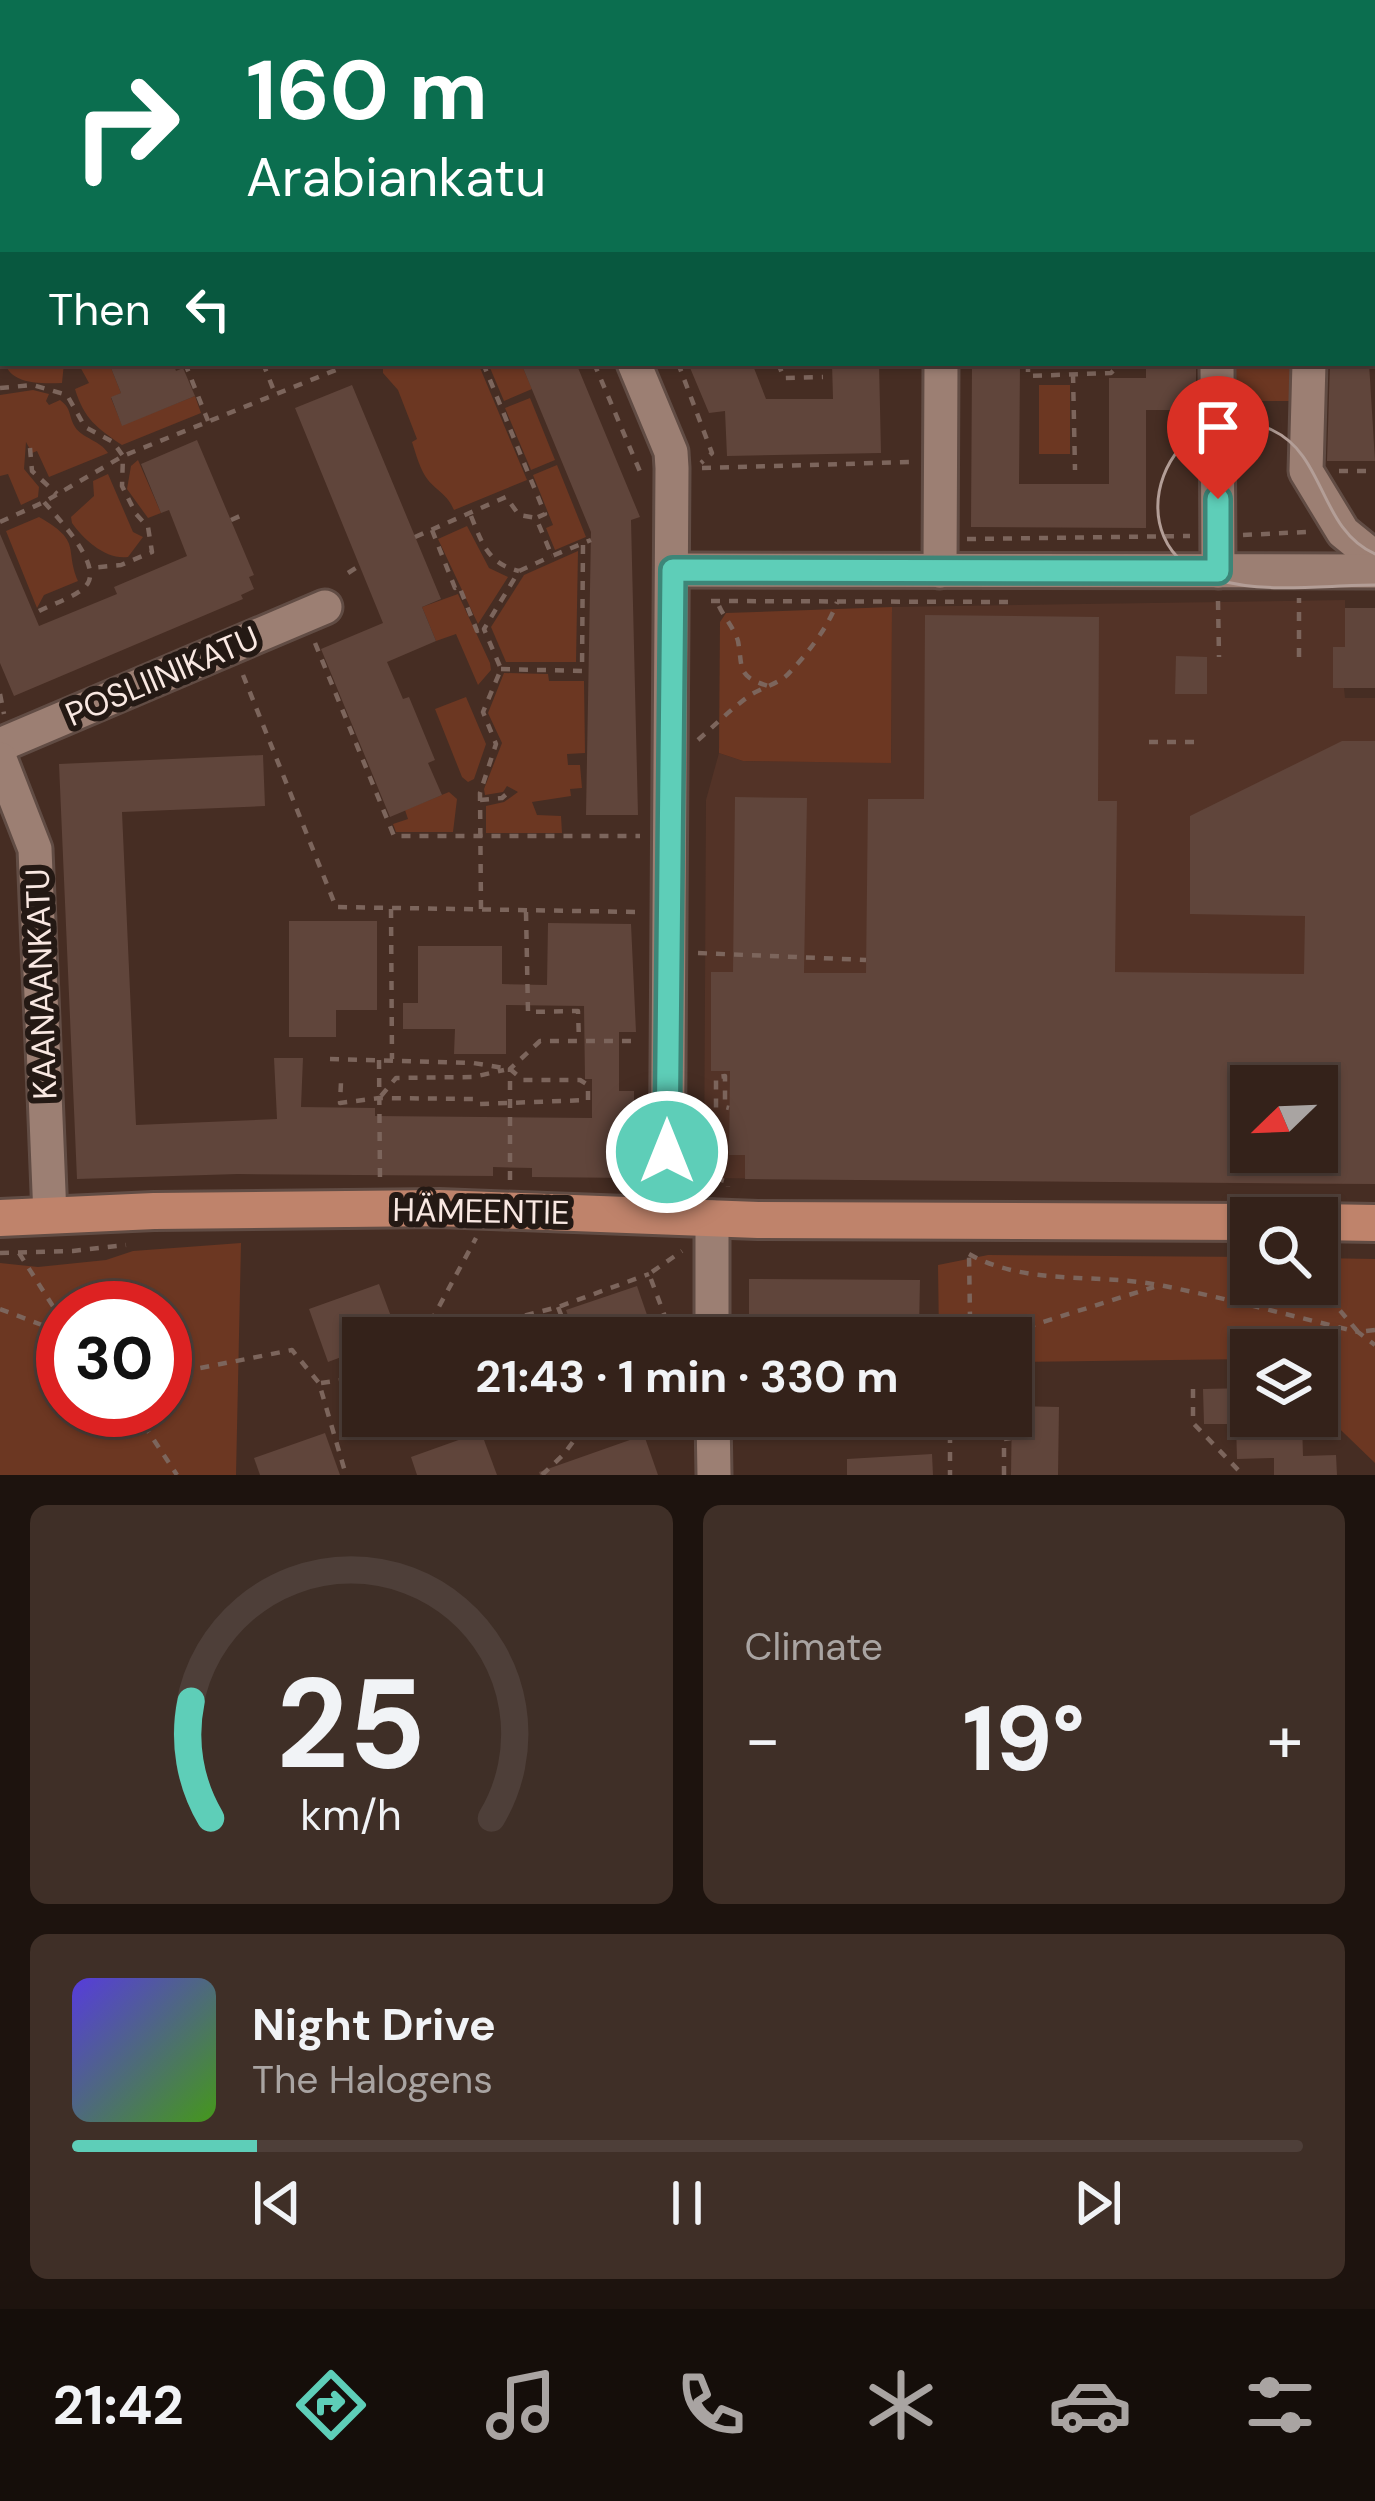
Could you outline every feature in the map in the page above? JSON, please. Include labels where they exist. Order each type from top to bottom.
[{"type":"main road","name":"HÄMEENTIE","points":[[0,1218],[362,1208],[667,1215],[701,1232],[1230,1222]]},
{"type":"main road","points":[[1338,1222],[1375,1223]]},
{"type":"street","points":[[635,366],[671,452],[660,480],[673,570],[667,1215]]},
{"type":"street","points":[[940,571],[941,366]]},
{"type":"street","points":[[1217,366],[1218,586]]},
{"type":"street","points":[[1309,366],[1306,471],[1343,532],[1375,558]]},
{"type":"street","points":[[673,570],[940,571],[1218,586],[1375,571]]},
{"type":"street","name":"POSLIINIKATU","points":[[2,732],[231,648],[325,608]]},
{"type":"street","name":"KAANAANKATU","points":[[0,759],[35,849],[50,1216]]},
{"type":"street","points":[[701,1232],[710,1317]]},
{"type":"street","points":[[713,1437],[714,1475]]},
{"type":"path","points":[[185,366],[208,421]]},
{"type":"path","points":[[263,366],[274,393]]},
{"type":"path","points":[[0,522],[123,456],[345,366]]},
{"type":"path","points":[[415,537],[506,497],[520,515],[536,518],[545,514],[484,366]]},
{"type":"path","points":[[596,366],[660,480],[943,462]]},
{"type":"path","points":[[779,366],[784,378],[823,377]]},
{"type":"path","points":[[1028,366],[1028,376],[1111,373],[1118,366]]},
{"type":"path","points":[[1073,374],[1075,470]]},
{"type":"path","points":[[0,388],[33,385],[57,391],[74,403],[85,427],[113,442],[123,456],[122,486],[148,527],[152,552],[122,565],[90,568]]},
{"type":"path","points":[[47,402],[57,391]]},
{"type":"path","points":[[30,448],[32,471],[58,494]]},
{"type":"path","points":[[1147,537],[1306,532],[1306,471],[1375,471]]},
{"type":"path","points":[[39,611],[85,587],[90,568],[44,502]]},
{"type":"path","points":[[231,520],[248,513]]},
{"type":"path","points":[[470,515],[486,553],[501,567],[518,571]]},
{"type":"path","points":[[536,518],[552,556]]},
{"type":"path","points":[[432,530],[476,631],[484,629],[518,571],[592,540]]},
{"type":"path","points":[[501,669],[582,670],[583,544]]},
{"type":"path","points":[[348,573],[359,566]]},
{"type":"path","points":[[1218,586],[1219,657]]},
{"type":"path","points":[[1299,598],[1299,657]]},
{"type":"path","points":[[698,740],[752,693],[789,675],[819,629],[832,619],[838,602]]},
{"type":"path","points":[[718,604],[737,640],[739,665],[754,682],[768,686]]},
{"type":"path","points":[[481,910],[480,800],[496,744],[483,712],[501,669],[484,629]]},
{"type":"path","points":[[315,643],[394,836],[645,836]]},
{"type":"path","points":[[231,648],[336,907],[645,912]]},
{"type":"path","points":[[0,694],[2,732]]},
{"type":"path","points":[[1149,742],[1203,742]]},
{"type":"path","points":[[480,800],[502,798],[512,788]]},
{"type":"path","points":[[392,909],[392,1060]]},
{"type":"path","points":[[526,912],[528,1012],[578,1011],[579,1041]]},
{"type":"path","points":[[692,953],[866,960]]},
{"type":"path","points":[[380,1098],[396,1078],[472,1077],[510,1069],[540,1040],[644,1042]]},
{"type":"path","points":[[330,1059],[473,1063],[510,1069],[523,1080],[580,1080],[587,1085],[588,1100],[508,1104],[380,1098],[340,1103],[340,1082]]},
{"type":"path","points":[[379,1060],[380,1180]]},
{"type":"path","points":[[510,1069],[510,1180]]},
{"type":"path","points":[[728,1182],[696,1172],[709,1154],[716,1077],[724,1076],[725,1107],[730,1108]]},
{"type":"path","points":[[519,1317],[649,1274],[701,1232]]},
{"type":"path","points":[[433,1317],[476,1238]]},
{"type":"path","points":[[19,1253],[37,1281]]},
{"type":"path","points":[[970,1317],[969,1254],[991,1266],[1026,1274],[1159,1286],[1358,1332],[1375,1330]]},
{"type":"path","points":[[649,1274],[665,1317]]},
{"type":"path","points":[[1032,1326],[1159,1286]]},
{"type":"path","points":[[1335,1305],[1375,1345]]},
{"type":"path","points":[[558,1307],[562,1317]]},
{"type":"path","points":[[0,1309],[36,1323]]},
{"type":"path","points":[[192,1370],[292,1350],[319,1383],[346,1475]]},
{"type":"path","points":[[319,1383],[342,1380]]},
{"type":"path","points":[[1192,1389],[1193,1423],[1243,1475]]},
{"type":"path","points":[[152,1437],[177,1475]]},
{"type":"path","points":[[542,1475],[577,1437]]},
{"type":"path","points":[[950,1437],[950,1475]]},
{"type":"path","points":[[1004,1475],[1008,1437]]},
{"type":"shaded area","points":[[6,366],[64,366],[62,383],[23,380]]},
{"type":"shaded area","points":[[80,366],[110,366],[121,393],[111,398],[122,425],[195,396],[201,413],[122,445],[83,408],[75,389],[89,383]]},
{"type":"shaded area","points":[[383,366],[479,366],[527,480],[454,510],[423,472],[412,442],[417,439],[398,390],[383,373]]},
{"type":"shaded area","points":[[489,366],[522,366],[532,389],[504,401]]},
{"type":"shaded area","points":[[1223,366],[1294,366],[1294,401],[1224,401]]},
{"type":"shaded area","points":[[1039,385],[1070,385],[1070,454],[1039,454]]},
{"type":"shaded area","points":[[33,390],[49,394],[49,405],[60,400],[78,431],[108,453],[49,477],[37,451],[32,453],[26,442],[24,469],[39,487],[38,497],[21,505],[8,474],[0,476],[0,395]]},
{"type":"shaded area","points":[[530,398],[555,460],[531,470],[505,408]]},
{"type":"shaded area","points":[[138,460],[161,513],[148,518],[127,489],[131,466]]},
{"type":"shaded area","points":[[557,465],[586,537],[555,550],[546,528],[553,525],[533,475]]},
{"type":"shaded area","points":[[108,474],[133,532],[143,537],[128,557],[96,547],[72,523],[71,517],[94,496],[93,481]]},
{"type":"shaded area","points":[[39,517],[67,540],[78,581],[44,595],[37,608],[6,531]]},
{"type":"shaded area","points":[[467,526],[489,568],[508,577],[478,624],[438,539]]},
{"type":"shaded area","points":[[578,551],[576,662],[506,662],[491,627],[524,575]]},
{"type":"shaded area","points":[[458,594],[490,663],[491,670],[478,685],[456,634],[436,641],[422,607]]},
{"type":"shaded area","points":[[1345,600],[1345,647],[1333,648],[1333,687],[1344,688],[1345,698],[1375,698],[1375,1184],[704,1178],[706,800],[719,753],[743,761],[891,762],[892,607]]},
{"type":"shaded area","points":[[892,607],[891,763],[743,761],[719,753],[720,622],[726,613]]},
{"type":"shaded area","points":[[504,673],[584,681],[585,753],[567,754],[568,765],[580,765],[582,788],[570,789],[571,796],[532,802],[537,815],[561,816],[562,833],[486,833],[486,806],[518,792],[507,786],[503,792],[485,795],[484,789],[502,743],[488,713]]},
{"type":"shaded area","points":[[466,697],[486,744],[474,779],[468,782],[435,709]]},
{"type":"shaded area","points":[[449,792],[457,799],[453,832],[396,832],[393,824],[408,819],[405,810]]},
{"type":"shaded area","points":[[241,1243],[236,1475],[0,1475],[0,1263],[38,1267],[106,1260],[133,1251]]},
{"type":"shaded area","points":[[988,1255],[1230,1257],[1230,1305],[1338,1305],[1338,1258],[1375,1259],[1375,1463],[1338,1427],[1338,1329],[1230,1329],[1230,1359],[1032,1362],[1032,1317],[939,1317],[938,1265]]},
{"type":"building","points":[[110,366],[174,366],[176,371],[183,368],[195,396],[122,426],[111,397],[121,393]]},
{"type":"building","points":[[522,366],[577,366],[640,517],[631,520],[638,815],[586,815],[591,532]]},
{"type":"building","points":[[689,366],[753,366],[766,399],[833,399],[832,366],[879,366],[881,453],[727,456],[725,411],[709,413]]},
{"type":"building","points":[[972,366],[1020,366],[1019,484],[1109,484],[1109,378],[1146,378],[1146,366],[1196,366],[1196,410],[1146,410],[1146,528],[971,527]]},
{"type":"building","points":[[1330,366],[1369,366],[1375,461],[1327,461]]},
{"type":"building","points":[[352,385],[441,599],[422,607],[436,641],[387,662],[403,699],[409,697],[435,760],[428,763],[442,795],[390,817],[321,649],[383,623],[295,408]]},
{"type":"building","points":[[197,440],[254,575],[249,577],[254,589],[241,595],[243,599],[14,696],[0,663],[0,534],[39,626],[117,594],[114,587],[187,556],[169,510],[161,513],[141,464]]},
{"type":"building","points":[[1345,608],[1375,608],[1375,688],[1333,688],[1333,647],[1345,647]]},
{"type":"building","points":[[925,615],[1099,617],[1098,801],[1117,801],[1115,972],[1304,974],[1305,916],[1190,914],[1190,816],[1342,741],[1375,741],[1375,1184],[745,1179],[745,1155],[729,1155],[730,1071],[711,1071],[711,972],[733,972],[735,797],[807,798],[804,973],[866,973],[868,799],[924,799]]},
{"type":"building","points":[[1176,656],[1207,657],[1207,694],[1175,694]]},
{"type":"building","points":[[263,755],[265,806],[122,812],[136,1125],[277,1119],[274,1058],[303,1058],[301,1107],[375,1108],[375,1116],[592,1118],[592,1079],[585,1079],[584,1006],[506,1005],[506,1054],[454,1054],[455,1029],[403,1029],[403,1003],[418,1003],[418,946],[502,946],[502,984],[547,985],[548,923],[631,924],[636,1032],[619,1032],[619,1091],[634,1091],[634,1178],[532,1177],[532,1168],[493,1167],[493,1176],[238,1174],[77,1179],[59,764]]},
{"type":"building","points":[[289,921],[377,921],[377,1010],[336,1010],[336,1037],[289,1037]]},
{"type":"building","points":[[749,1279],[920,1280],[919,1317],[749,1317]]},
{"type":"building","points":[[379,1284],[391,1317],[342,1317],[342,1357],[328,1362],[309,1309]]},
{"type":"building","points":[[637,1286],[648,1317],[568,1317],[566,1310]]},
{"type":"building","points":[[1230,1388],[1230,1424],[1204,1424],[1203,1389]]},
{"type":"building","points":[[1032,1406],[1059,1407],[1058,1475],[1011,1475],[1012,1437],[1032,1437]]},
{"type":"building","points":[[325,1433],[340,1475],[260,1475],[254,1458]]},
{"type":"building","points":[[467,1437],[483,1437],[497,1475],[417,1475],[411,1457]]},
{"type":"building","points":[[645,1437],[658,1475],[540,1475]]},
{"type":"building","points":[[1236,1437],[1302,1437],[1303,1456],[1336,1455],[1337,1475],[1274,1475],[1274,1458],[1237,1459]]},
{"type":"building","points":[[932,1454],[933,1475],[847,1475],[847,1459]]},
{"type":"tram line","points":[[1375,554],[1343,528],[1303,456],[1272,430],[1235,422],[1204,430],[1180,449],[1164,476],[1158,506],[1164,537],[1183,562],[1218,580],[1256,587],[1375,585]]},
{"type":"route","points":[[667,1152],[673,570],[1218,571],[1218,499]]}]
